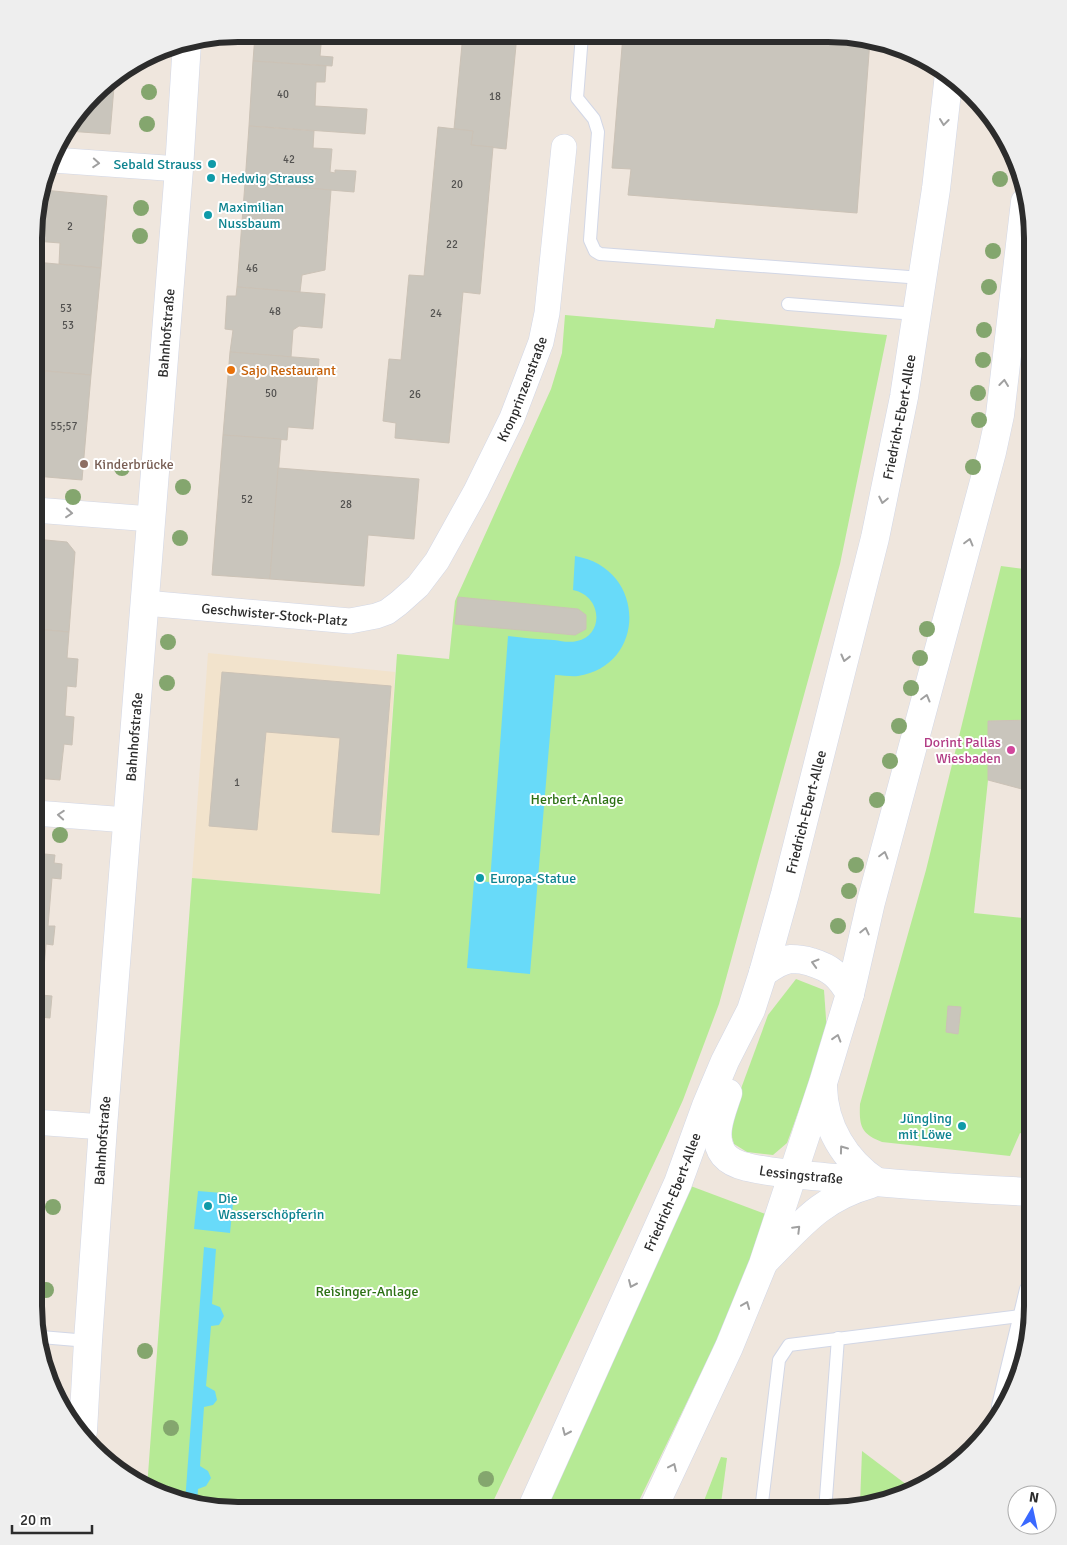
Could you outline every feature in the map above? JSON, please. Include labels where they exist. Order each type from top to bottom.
[{"type":"street","name":"Bahnhofstraße","points":[[83,1426],[103,1127],[152,519],[187,49]]},
{"type":"street","name":"Friedrich-Ebert-Allee","points":[[535,1502],[678,1183],[706,1106],[725,1061],[751,1010],[762,973],[785,894],[875,538],[904,396],[936,189],[948,83]]},
{"type":"street","name":"Kronprinzenstraße","points":[[399,603],[418,586],[437,561],[476,491],[512,418],[541,342],[547,313],[564,147]]},
{"type":"street","points":[[59,160],[179,169]]},
{"type":"street","points":[[656,1502],[729,1347],[763,1264],[823,1083],[850,994],[876,883],[992,452],[1002,407],[1023,217]]},
{"type":"street","points":[[42,511],[152,519]]},
{"type":"street","name":"Geschwister-Stock-Platz","points":[[145,603],[350,621],[387,612],[399,603]]},
{"type":"street","points":[[42,814],[128,820]]},
{"type":"street","points":[[762,973],[782,961],[790,959],[804,960],[823,965],[834,973],[844,982],[850,994]]},
{"type":"street","name":"Lessingstraße","points":[[751,1010],[717,1137],[720,1148],[732,1162],[747,1167],[792,1174],[877,1182],[1024,1191]]},
{"type":"street","points":[[823,1083],[825,1108],[836,1139],[858,1168],[877,1182]]},
{"type":"street","points":[[42,1123],[103,1127]]},
{"type":"street","points":[[763,1264],[813,1213],[826,1203],[844,1193],[877,1182]]},
{"type":"lane","points":[[581,42],[576,98],[594,119],[598,132],[590,240],[595,251],[600,254],[922,278]]},
{"type":"lane","points":[[788,304],[916,314]]},
{"type":"lane","points":[[999,1402],[1024,1298]]},
{"type":"lane","points":[[762,1502],[779,1360],[789,1345],[1020,1316]]},
{"type":"lane","points":[[45,1337],[88,1342]]},
{"type":"lane","points":[[826,1502],[838,1338]]},
{"type":"shaded area","points":[[208,653],[395,672],[380,894],[192,878]]},
{"type":"green space","name":"Herbert-Anlage","points":[[565,315],[714,328],[716,319],[887,335],[840,564],[719,1004],[683,1100],[665,1140],[493,1502],[226,1502],[201,1499],[164,1488],[148,1480],[192,878],[380,894],[397,654],[449,659],[455,601],[551,389],[562,353]]},
{"type":"green space","points":[[1001,566],[1024,569],[1024,720],[988,721],[988,780],[974,913],[1024,918],[1024,1135],[1020,1133],[1010,1156],[882,1142],[870,1136],[861,1124],[860,1104],[926,870]]},
{"type":"green space","points":[[796,979],[824,990],[827,1033],[787,1143],[773,1155],[747,1152],[734,1144],[728,1124],[768,1015]]},
{"type":"green space","points":[[688,1185],[768,1215],[744,1285],[638,1502],[545,1502]]},
{"type":"green space","points":[[862,1451],[908,1486],[879,1496],[860,1500]]},
{"type":"green space","points":[[721,1457],[727,1458],[721,1502],[704,1502]]},
{"type":"water","points":[[575,556],[599,564],[616,578],[626,597],[629,617],[626,637],[617,655],[601,668],[578,676],[555,675],[530,974],[467,968],[474,881],[490,882],[508,636],[571,642],[586,638],[592,632],[596,624],[595,607],[583,594],[573,590]]},
{"type":"water","points":[[198,1191],[234,1194],[230,1233],[194,1229]]},
{"type":"water","points":[[204,1247],[216,1249],[212,1304],[220,1307],[224,1316],[219,1325],[211,1326],[206,1386],[215,1391],[217,1400],[213,1405],[204,1407],[200,1466],[208,1471],[211,1478],[206,1486],[198,1489],[197,1498],[186,1495]]},
{"type":"building","points":[[254,42],[321,42],[320,56],[333,57],[332,66],[253,61]]},
{"type":"building","points":[[462,42],[516,42],[506,149],[471,145],[473,131],[454,129]]},
{"type":"building","points":[[622,42],[828,42],[869,47],[857,213],[628,195],[631,169],[612,168]]},
{"type":"building","points":[[253,61],[326,66],[325,82],[316,82],[315,106],[367,109],[365,134],[249,126]]},
{"type":"building","points":[[114,87],[110,134],[75,132],[91,109]]},
{"type":"building","points":[[249,126],[314,131],[313,148],[332,149],[330,172],[335,173],[335,170],[356,171],[354,192],[245,183]]},
{"type":"building","points":[[438,127],[473,131],[471,145],[493,147],[480,294],[463,292],[449,443],[395,438],[396,423],[383,421],[389,359],[401,360],[409,275],[424,276]]},
{"type":"building","points":[[245,183],[331,190],[325,270],[302,275],[300,292],[237,287]]},
{"type":"building","points":[[48,191],[107,196],[101,268],[59,264],[60,243],[42,242],[44,213]]},
{"type":"building","points":[[42,263],[101,268],[91,375],[42,371]]},
{"type":"building","points":[[237,287],[325,294],[322,328],[299,326],[293,330],[291,357],[230,352],[233,330],[225,329],[227,296],[236,296]]},
{"type":"building","points":[[230,352],[319,359],[313,429],[288,427],[287,440],[223,435]]},
{"type":"building","points":[[45,371],[91,375],[82,480],[42,477],[42,405]]},
{"type":"building","points":[[223,435],[281,439],[270,579],[212,575]]},
{"type":"building","points":[[278,468],[419,479],[414,539],[368,535],[364,586],[270,579]]},
{"type":"building","points":[[42,540],[67,542],[75,552],[69,632],[42,630]]},
{"type":"building","points":[[458,597],[578,609],[586,615],[586,629],[575,635],[455,624]]},
{"type":"building","points":[[42,630],[69,632],[67,658],[78,659],[76,687],[67,686],[65,716],[74,717],[72,745],[64,744],[60,780],[42,779]]},
{"type":"building","points":[[222,672],[391,686],[379,835],[332,832],[340,738],[266,732],[257,830],[209,826]]},
{"type":"building","name":"Dorint Pallas Wiesbaden","points":[[1024,720],[1024,790],[988,780],[988,721]]},
{"type":"building","points":[[42,854],[55,855],[54,863],[62,864],[61,879],[52,878],[48,926],[55,926],[53,945],[46,944],[44,968],[42,968]]},
{"type":"building","points":[[42,968],[44,968],[42,986]]},
{"type":"building","points":[[42,995],[52,996],[50,1018],[42,1017]]},
{"type":"building","points":[[948,1006],[961,1007],[958,1034],[946,1032]]},
{"type":"place","name":"Sebald Strauss","points":[[212,164]]},
{"type":"place","name":"Hedwig Strauss","points":[[211,178]]},
{"type":"place","name":"Maximilian Nussbaum","points":[[208,215]]},
{"type":"place","name":"Sajo Restaurant","points":[[231,370]]},
{"type":"place","name":"Kinderbrücke","points":[[84,464]]},
{"type":"place","name":"Dorint Pallas Wiesbaden","points":[[1011,750]]},
{"type":"place","name":"Europa-Statue","points":[[480,878]]},
{"type":"place","name":"Jüngling mit Löwe","points":[[962,1126]]},
{"type":"place","name":"Die Wasserschöpferin","points":[[208,1206]]},
{"type":"park label","name":"Reisinger-Anlage","points":[[367,1291]]}]
